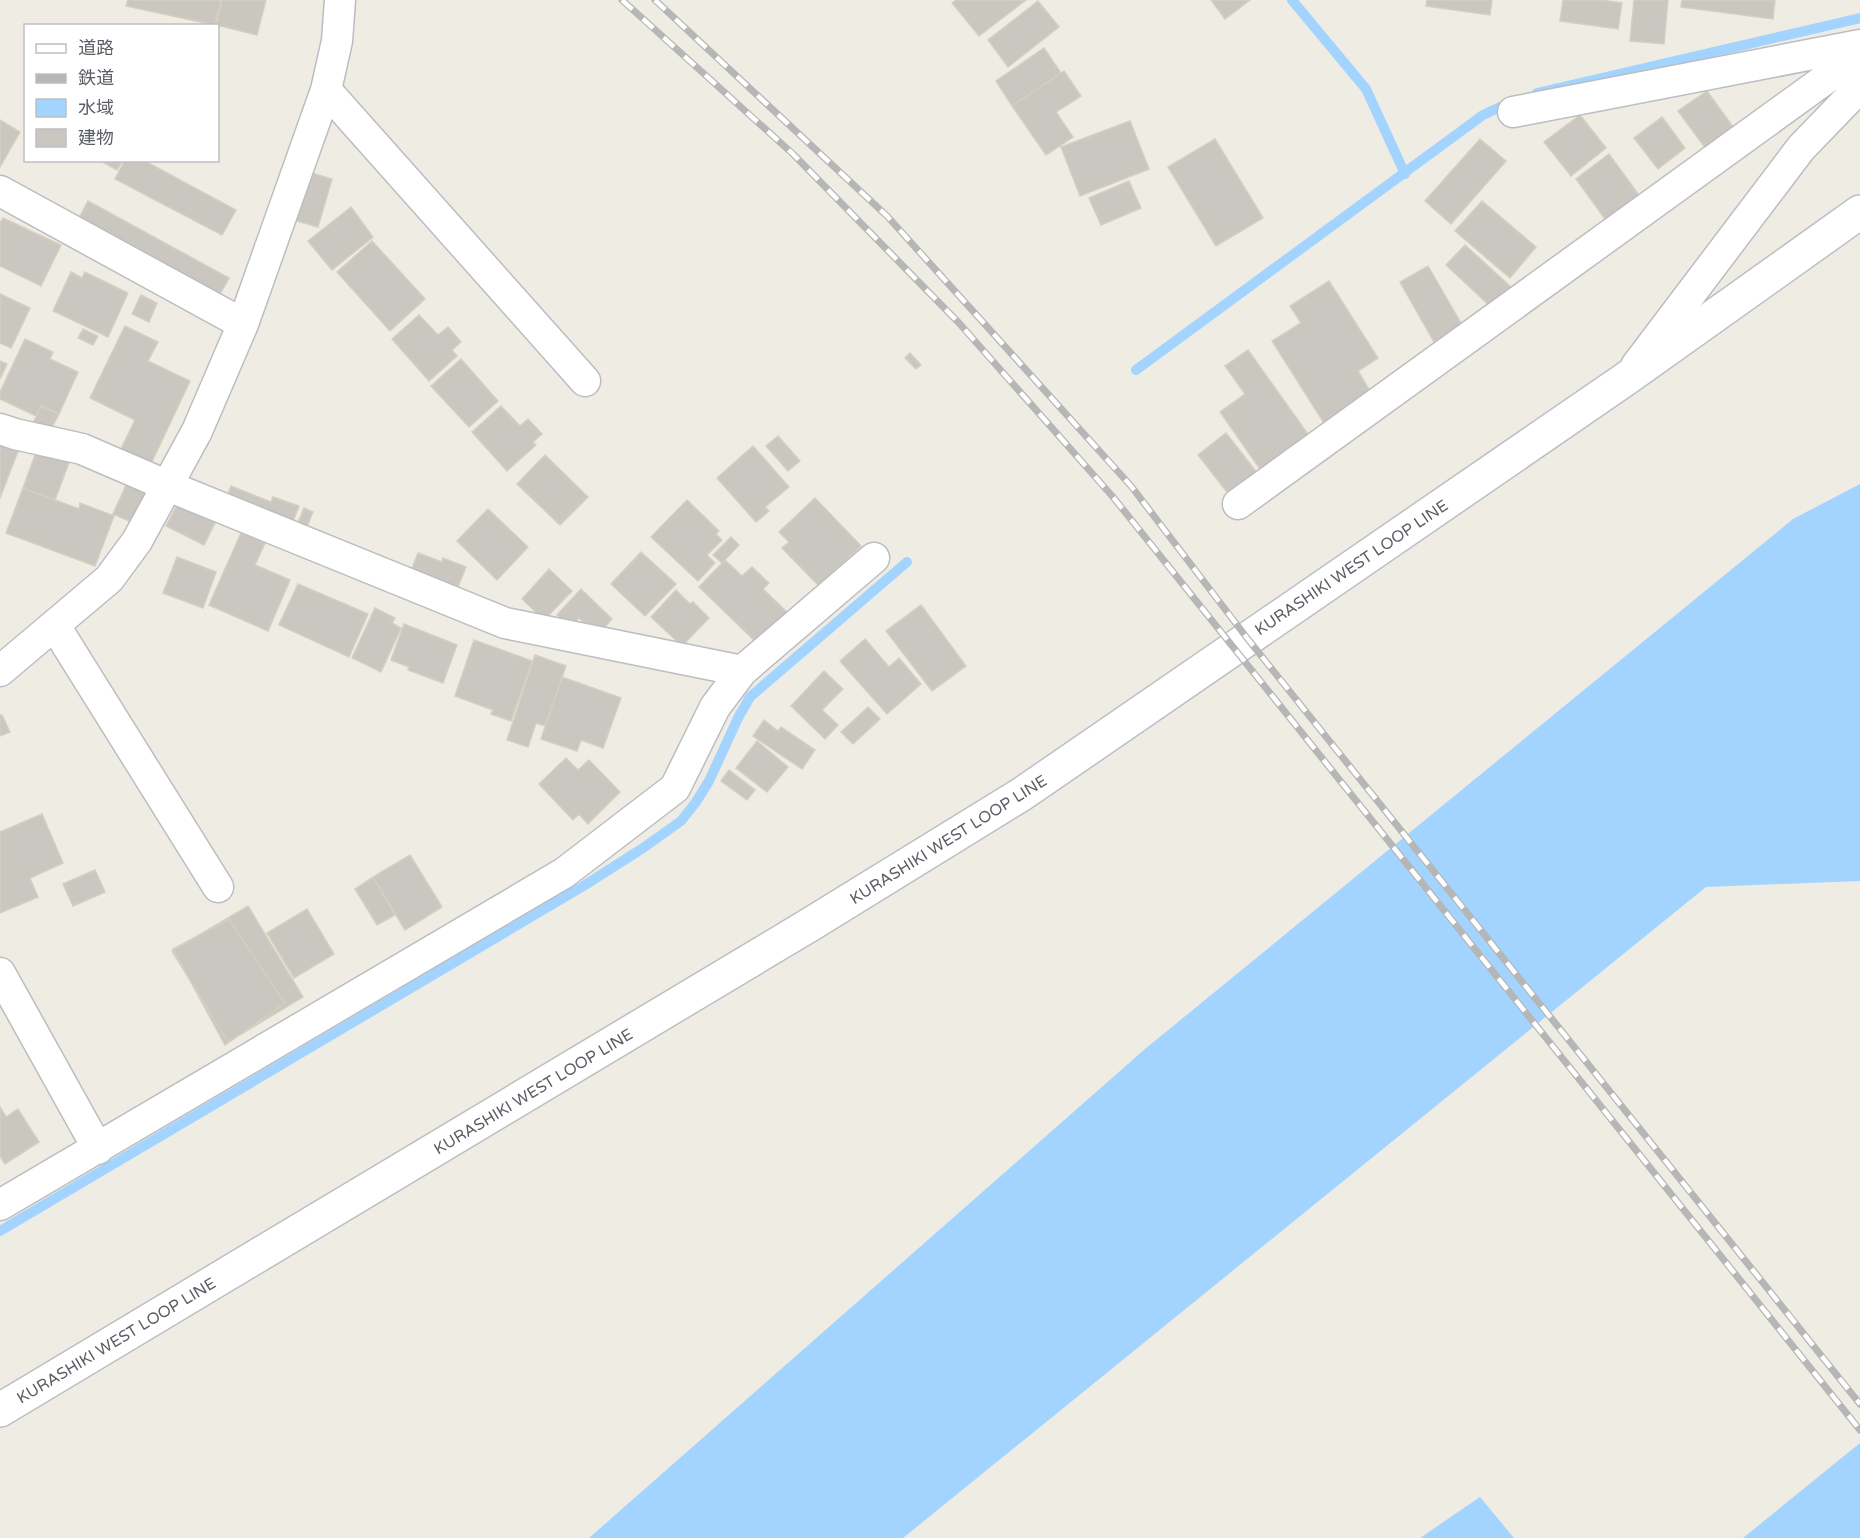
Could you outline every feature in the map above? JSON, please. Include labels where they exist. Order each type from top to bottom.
[{"type":"main road","name":"KURASHIKI WEST LOOP LINE","points":[[0,1410],[811,924],[1022,794],[1627,378],[1860,212]]},
{"type":"street","points":[[0,671],[109,579],[137,541],[197,431],[243,324],[326,90],[337,41],[340,0]]},
{"type":"street","points":[[1513,112],[1860,45]]},
{"type":"street","points":[[1238,504],[1860,54]]},
{"type":"street","points":[[1627,378],[1801,148],[1860,87]]},
{"type":"street","points":[[326,90],[585,381]]},
{"type":"street","points":[[0,191],[243,324]]},
{"type":"street","points":[[0,429],[82,449],[505,623],[742,671]]},
{"type":"street","points":[[0,1205],[564,873],[675,788],[715,707],[742,671],[874,558]]},
{"type":"street","points":[[55,626],[218,887]]},
{"type":"street","points":[[0,973],[98,1149]]},
{"type":"water","points":[[1860,484],[1860,881],[1706,887],[903,1538],[589,1538],[1145,1049],[1793,519]]},
{"type":"water","points":[[1860,1443],[1860,1538],[1743,1538]]},
{"type":"water","points":[[1480,1497],[1514,1538],[1420,1538]]},
{"type":"building","points":[[128,0],[221,1],[215,24],[126,6]]},
{"type":"building","points":[[222,0],[266,0],[257,35],[216,24]]},
{"type":"building","points":[[956,0],[1026,0],[979,36],[952,3]]},
{"type":"building","points":[[1211,0],[1250,0],[1225,19]]},
{"type":"building","points":[[1427,0],[1492,0],[1490,15],[1426,6]]},
{"type":"building","points":[[1563,0],[1601,0],[1622,3],[1618,29],[1560,21]]},
{"type":"building","points":[[1634,0],[1668,0],[1664,44],[1630,41]]},
{"type":"building","points":[[1682,0],[1775,0],[1773,19],[1681,7]]},
{"type":"building","points":[[1038,1],[1059,27],[1008,67],[988,40]]},
{"type":"building","points":[[1044,48],[1061,73],[1012,106],[996,81]]},
{"type":"building","points":[[1064,71],[1081,96],[1056,112],[1073,137],[1046,155],[1012,106]]},
{"type":"building","points":[[1707,91],[1734,128],[1706,149],[1678,111]]},
{"type":"building","points":[[1580,115],[1606,148],[1571,176],[1544,142]]},
{"type":"building","points":[[1662,117],[1685,148],[1658,169],[1634,138]]},
{"type":"building","points":[[0,120],[20,132],[0,167]]},
{"type":"building","points":[[1130,121],[1149,169],[1080,196],[1061,147]]},
{"type":"building","points":[[1215,139],[1263,218],[1216,246],[1168,167]]},
{"type":"building","points":[[1480,139],[1506,161],[1451,224],[1425,201]]},
{"type":"building","points":[[1609,154],[1644,202],[1610,226],[1576,179]]},
{"type":"building","points":[[103,162],[122,162],[117,170]]},
{"type":"building","points":[[124,162],[147,162],[236,210],[222,235],[115,179]]},
{"type":"building","points":[[305,171],[332,179],[318,227],[290,219]]},
{"type":"building","points":[[1129,181],[1141,208],[1101,225],[1089,198]]},
{"type":"building","points":[[88,201],[229,278],[214,305],[74,228]]},
{"type":"building","points":[[1482,201],[1536,247],[1510,278],[1455,231]]},
{"type":"building","points":[[351,207],[373,237],[332,270],[308,241]]},
{"type":"building","points":[[3,218],[61,245],[41,286],[0,266],[0,223]]},
{"type":"building","points":[[372,241],[425,299],[390,331],[337,272]]},
{"type":"building","points":[[1465,245],[1511,287],[1492,308],[1446,265]]},
{"type":"building","points":[[1428,266],[1462,325],[1434,342],[1400,282]]},
{"type":"building","points":[[71,272],[82,278],[85,272],[128,293],[108,337],[53,311]]},
{"type":"building","points":[[1329,281],[1378,358],[1358,371],[1376,401],[1329,431],[1272,341],[1301,323],[1290,306]]},
{"type":"building","points":[[0,294],[30,308],[11,348],[0,343]]},
{"type":"building","points":[[141,295],[157,303],[149,322],[132,314]]},
{"type":"building","points":[[419,315],[438,335],[448,327],[461,342],[452,350],[457,356],[429,381],[392,339]]},
{"type":"building","points":[[125,326],[158,342],[148,361],[190,381],[149,468],[119,453],[135,420],[90,398]]},
{"type":"building","points":[[83,329],[98,336],[93,345],[78,338]]},
{"type":"building","points":[[25,339],[53,352],[50,359],[78,372],[59,414],[41,405],[36,416],[0,399],[0,392]]},
{"type":"building","points":[[1248,350],[1310,437],[1262,472],[1220,412],[1245,394],[1225,366]]},
{"type":"building","points":[[910,353],[921,365],[916,369],[905,358]]},
{"type":"building","points":[[461,359],[498,401],[469,427],[431,386]]},
{"type":"building","points":[[0,361],[7,364],[0,379]]},
{"type":"building","points":[[41,406],[59,414],[50,431],[33,423]]},
{"type":"building","points":[[501,406],[520,426],[528,419],[542,434],[533,442],[536,445],[507,471],[472,432]]},
{"type":"building","points":[[0,432],[22,441],[0,498]]},
{"type":"building","points":[[1226,433],[1258,474],[1230,496],[1198,455]]},
{"type":"building","points":[[778,436],[800,461],[788,471],[766,446]]},
{"type":"building","points":[[753,446],[789,487],[765,507],[769,511],[756,522],[717,478]]},
{"type":"building","points":[[38,447],[70,460],[55,500],[23,488]]},
{"type":"building","points":[[545,455],[588,497],[560,525],[517,484]]},
{"type":"building","points":[[130,476],[151,485],[134,523],[113,514]]},
{"type":"building","points":[[231,486],[271,502],[273,497],[299,506],[290,529],[225,503]]},
{"type":"building","points":[[23,488],[79,509],[80,503],[114,516],[95,566],[6,533]]},
{"type":"building","points":[[815,498],[861,546],[819,586],[782,548],[789,542],[779,532]]},
{"type":"building","points":[[687,500],[719,531],[716,534],[722,540],[707,555],[715,563],[698,581],[651,537]]},
{"type":"building","points":[[178,503],[215,523],[204,545],[166,526]]},
{"type":"building","points":[[304,508],[313,512],[304,534],[295,530]]},
{"type":"building","points":[[488,509],[528,547],[497,580],[457,541]]},
{"type":"building","points":[[241,533],[265,543],[255,565],[290,580],[268,631],[209,605]]},
{"type":"building","points":[[731,537],[739,545],[722,563],[713,555]]},
{"type":"building","points":[[641,552],[676,584],[645,616],[611,584]]},
{"type":"building","points":[[418,553],[442,562],[443,558],[466,567],[454,597],[408,579]]},
{"type":"building","points":[[177,557],[216,572],[203,608],[163,593]]},
{"type":"building","points":[[725,560],[742,576],[752,567],[769,583],[763,589],[789,614],[759,645],[699,587]]},
{"type":"building","points":[[549,569],[572,591],[544,620],[522,599]]},
{"type":"building","points":[[298,584],[368,614],[349,657],[279,625]]},
{"type":"building","points":[[581,589],[612,619],[597,635],[579,618],[570,627],[557,615]]},
{"type":"building","points":[[676,590],[690,604],[693,602],[709,618],[682,646],[651,617]]},
{"type":"building","points":[[921,605],[966,666],[932,691],[886,631]]},
{"type":"building","points":[[375,608],[395,618],[392,623],[401,628],[381,672],[352,658]]},
{"type":"building","points":[[404,624],[457,645],[443,683],[408,670],[409,667],[391,660]]},
{"type":"building","points":[[865,639],[889,667],[899,658],[921,684],[887,714],[840,661]]},
{"type":"building","points":[[474,640],[532,661],[511,721],[491,714],[493,710],[455,696]]},
{"type":"building","points":[[535,655],[566,666],[545,726],[536,723],[528,747],[507,740]]},
{"type":"building","points":[[824,671],[843,689],[822,710],[838,725],[825,739],[791,706]]},
{"type":"building","points":[[562,677],[621,698],[603,748],[581,740],[577,751],[541,739]]},
{"type":"building","points":[[868,707],[880,719],[853,744],[841,732]]},
{"type":"building","points":[[0,715],[10,732],[0,736]]},
{"type":"building","points":[[764,720],[778,731],[781,727],[815,750],[802,769],[753,736]]},
{"type":"building","points":[[757,741],[788,767],[767,792],[736,768]]},
{"type":"building","points":[[566,758],[578,770],[589,760],[620,792],[588,824],[579,814],[573,820],[539,784]]},
{"type":"building","points":[[729,770],[755,790],[747,800],[721,781]]},
{"type":"building","points":[[42,814],[63,863],[30,878],[38,897],[0,913],[0,832]]},
{"type":"building","points":[[410,855],[442,907],[405,930],[373,877]]},
{"type":"building","points":[[95,870],[105,892],[73,906],[63,884]]},
{"type":"building","points":[[373,877],[395,915],[377,925],[355,889]]},
{"type":"building","points":[[248,906],[303,997],[228,1042],[172,951]]},
{"type":"building","points":[[307,909],[334,954],[294,978],[267,933]]},
{"type":"building","points":[[229,919],[285,1003],[225,1045],[173,949]]},
{"type":"building","points":[[0,1107],[6,1117],[18,1109],[39,1142],[5,1164],[0,1156]]},
{"type":"waterway","points":[[1292,0],[1366,89],[1405,174]]},
{"type":"waterway","points":[[1537,93],[1860,18]]},
{"type":"waterway","points":[[1136,370],[1483,115],[1511,102]]},
{"type":"waterway","points":[[0,1231],[585,885],[681,821],[709,781],[750,697],[907,562]]},
{"type":"railway","points":[[622,0],[793,154],[959,323],[1113,497],[1860,1430]]},
{"type":"railway","points":[[655,0],[887,216],[1131,486],[1247,638],[1860,1404]]}]
